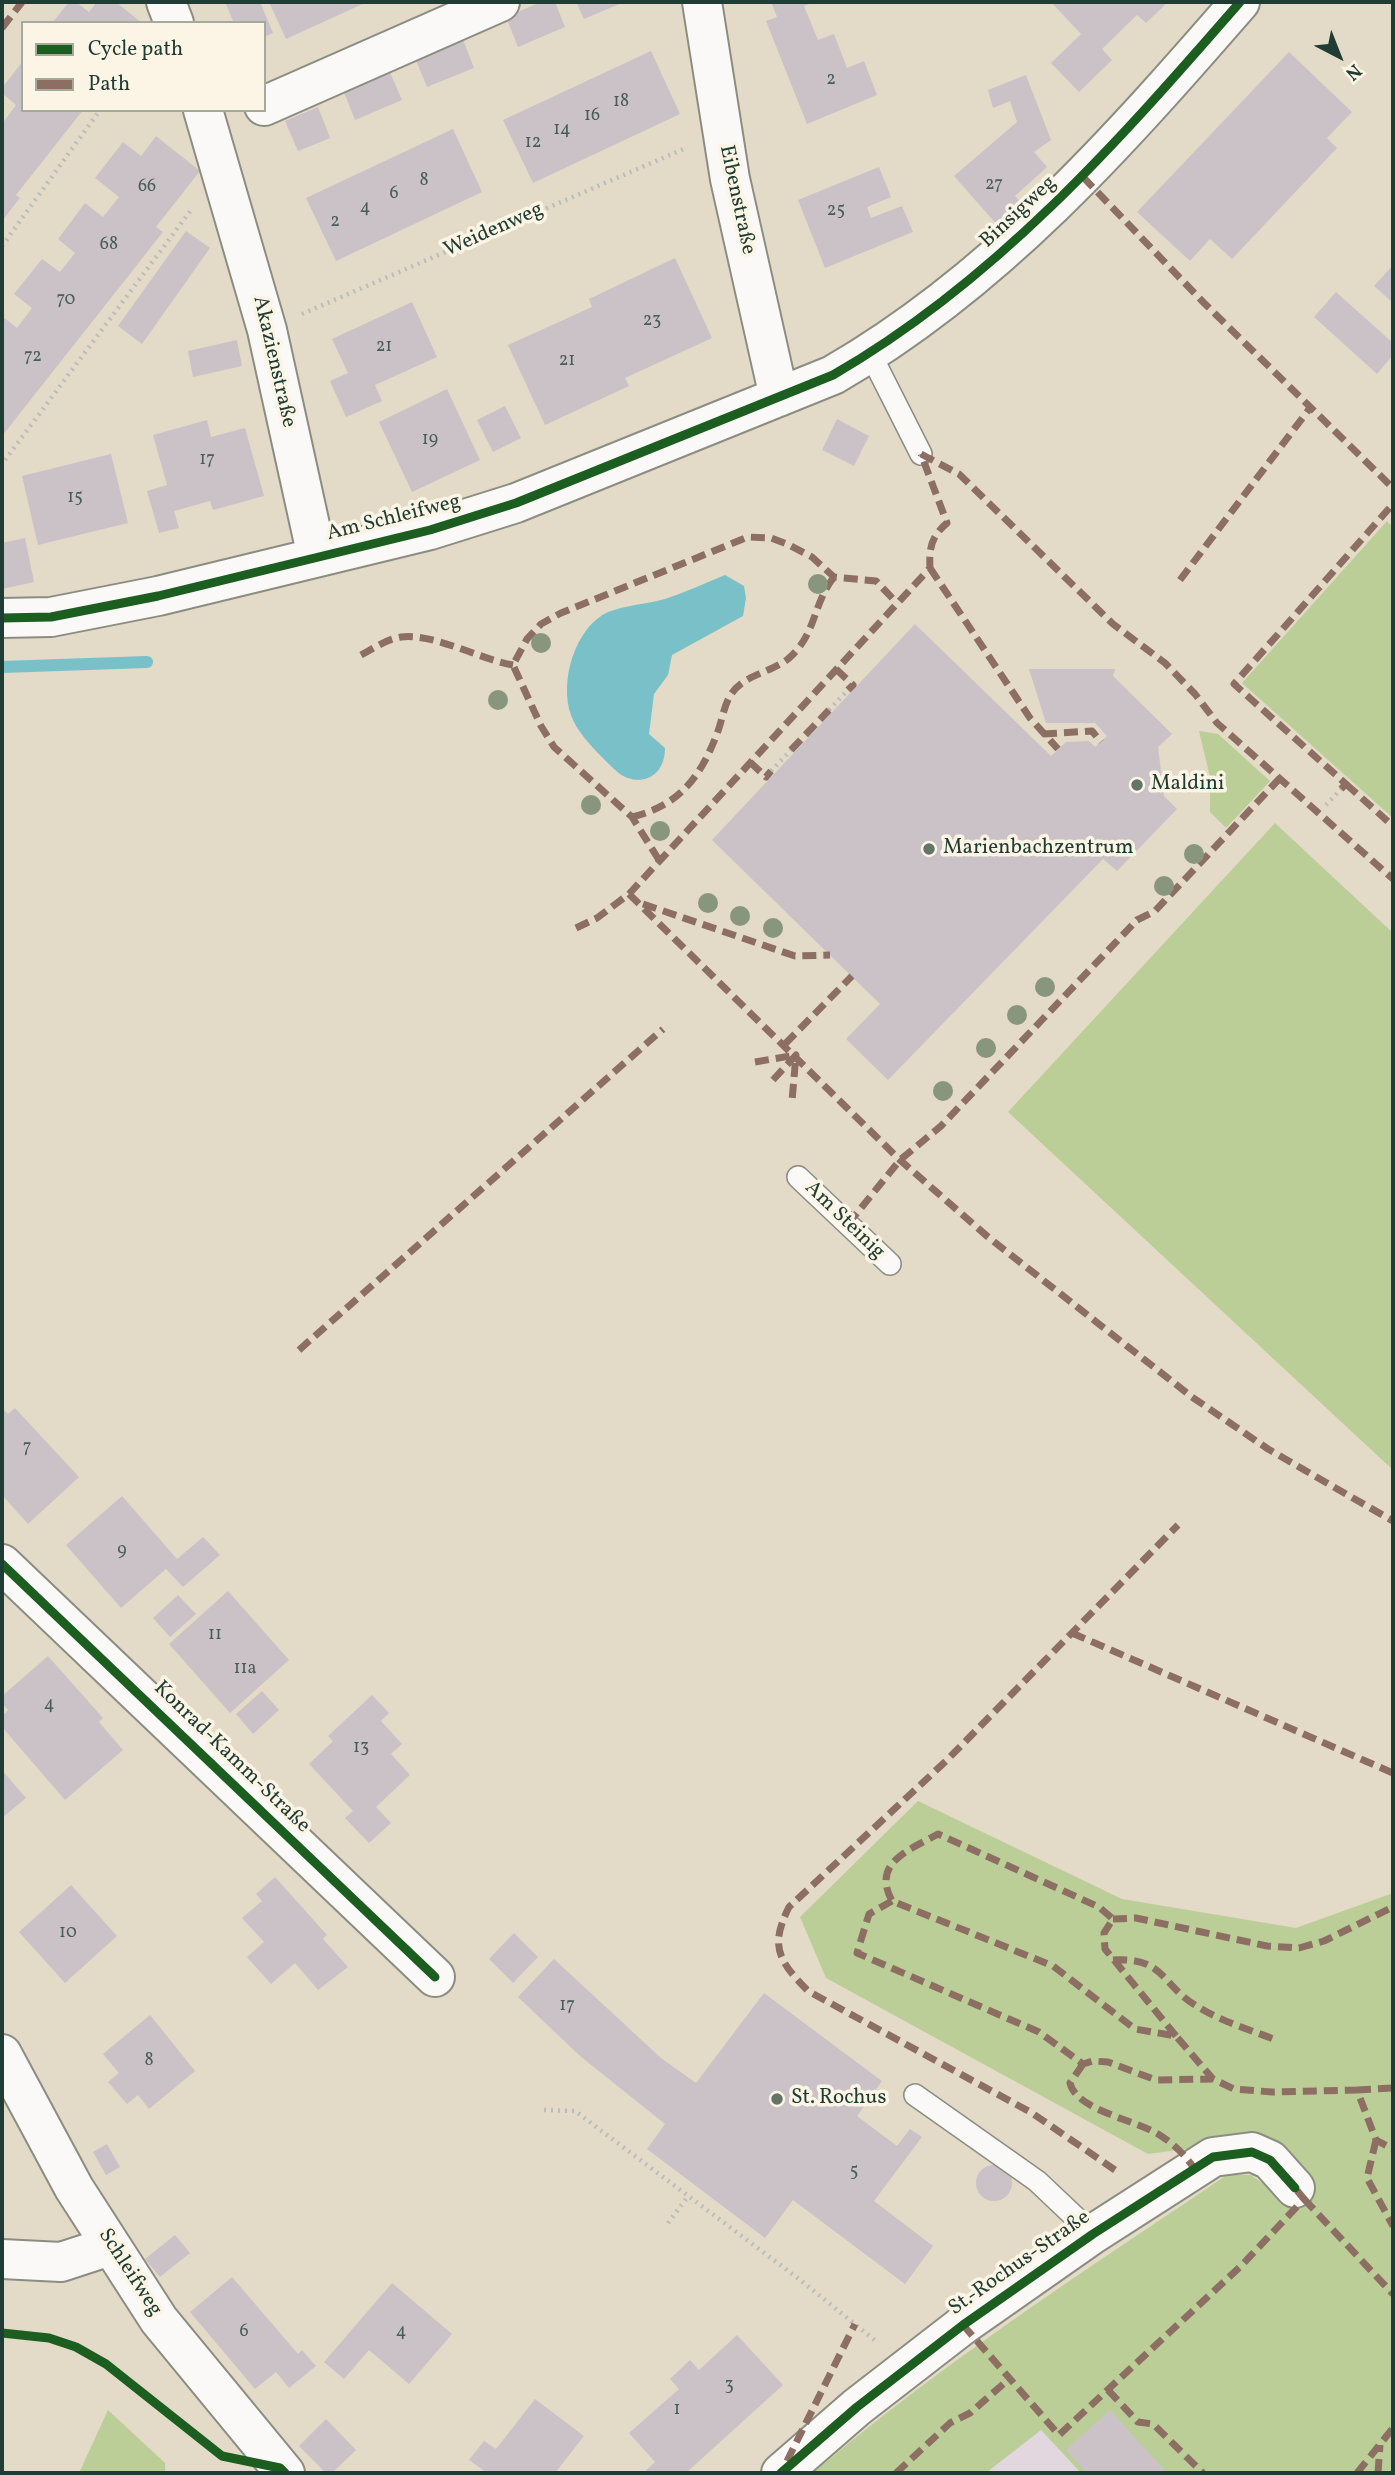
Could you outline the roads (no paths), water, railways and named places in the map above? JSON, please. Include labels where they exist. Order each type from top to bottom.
[{"type":"street","points":[[166,2],[173,21]]},
{"type":"street","points":[[266,105],[500,2]]},
{"type":"street","name":"Eibenstraße","points":[[702,2],[730,179],[779,397]]},
{"type":"street","name":"Binsigweg","points":[[779,397],[833,375],[870,353],[997,259],[1138,119],[1240,2]]},
{"type":"street","points":[[206,120],[244,112]]},
{"type":"street","name":"Akazienstraße","points":[[206,120],[267,330],[317,557]]},
{"type":"street","name":"Am Schleifweg","points":[[2,618],[51,617],[91,609],[430,530],[516,503],[779,397]]},
{"type":"street","name":"Konrad-Kamm-Straße","points":[[2,1564],[435,1977]]},
{"type":"street","name":"Schleifweg","points":[[2,2054],[74,2188],[159,2320],[285,2473]]},
{"type":"street","name":"St.-Rochus-Straße","points":[[781,2473],[907,2366],[1093,2234],[1213,2157],[1252,2152],[1270,2160],[1295,2188]]},
{"type":"street","points":[[2,2259],[61,2262],[110,2246]]},
{"type":"lane","points":[[870,353],[921,454]]},
{"type":"lane","name":"Am Steinig","points":[[798,1177],[890,1265]]},
{"type":"lane","points":[[915,2095],[1037,2181],[1093,2234]]},
{"type":"water","points":[[725,575],[744,586],[746,598],[743,616],[672,655],[668,675],[654,694],[649,734],[665,748],[664,759],[654,774],[639,780],[630,779],[614,769],[590,744],[571,715],[567,687],[579,642],[596,619],[608,612],[665,599]]},
{"type":"waterway","points":[[2,667],[147,662]]},
{"type":"place","name":"Maldini","points":[[1137,785]]},
{"type":"place","name":"Marienbachzentrum","points":[[929,849]]},
{"type":"place","name":"St. Rochus","points":[[777,2099]]}]
